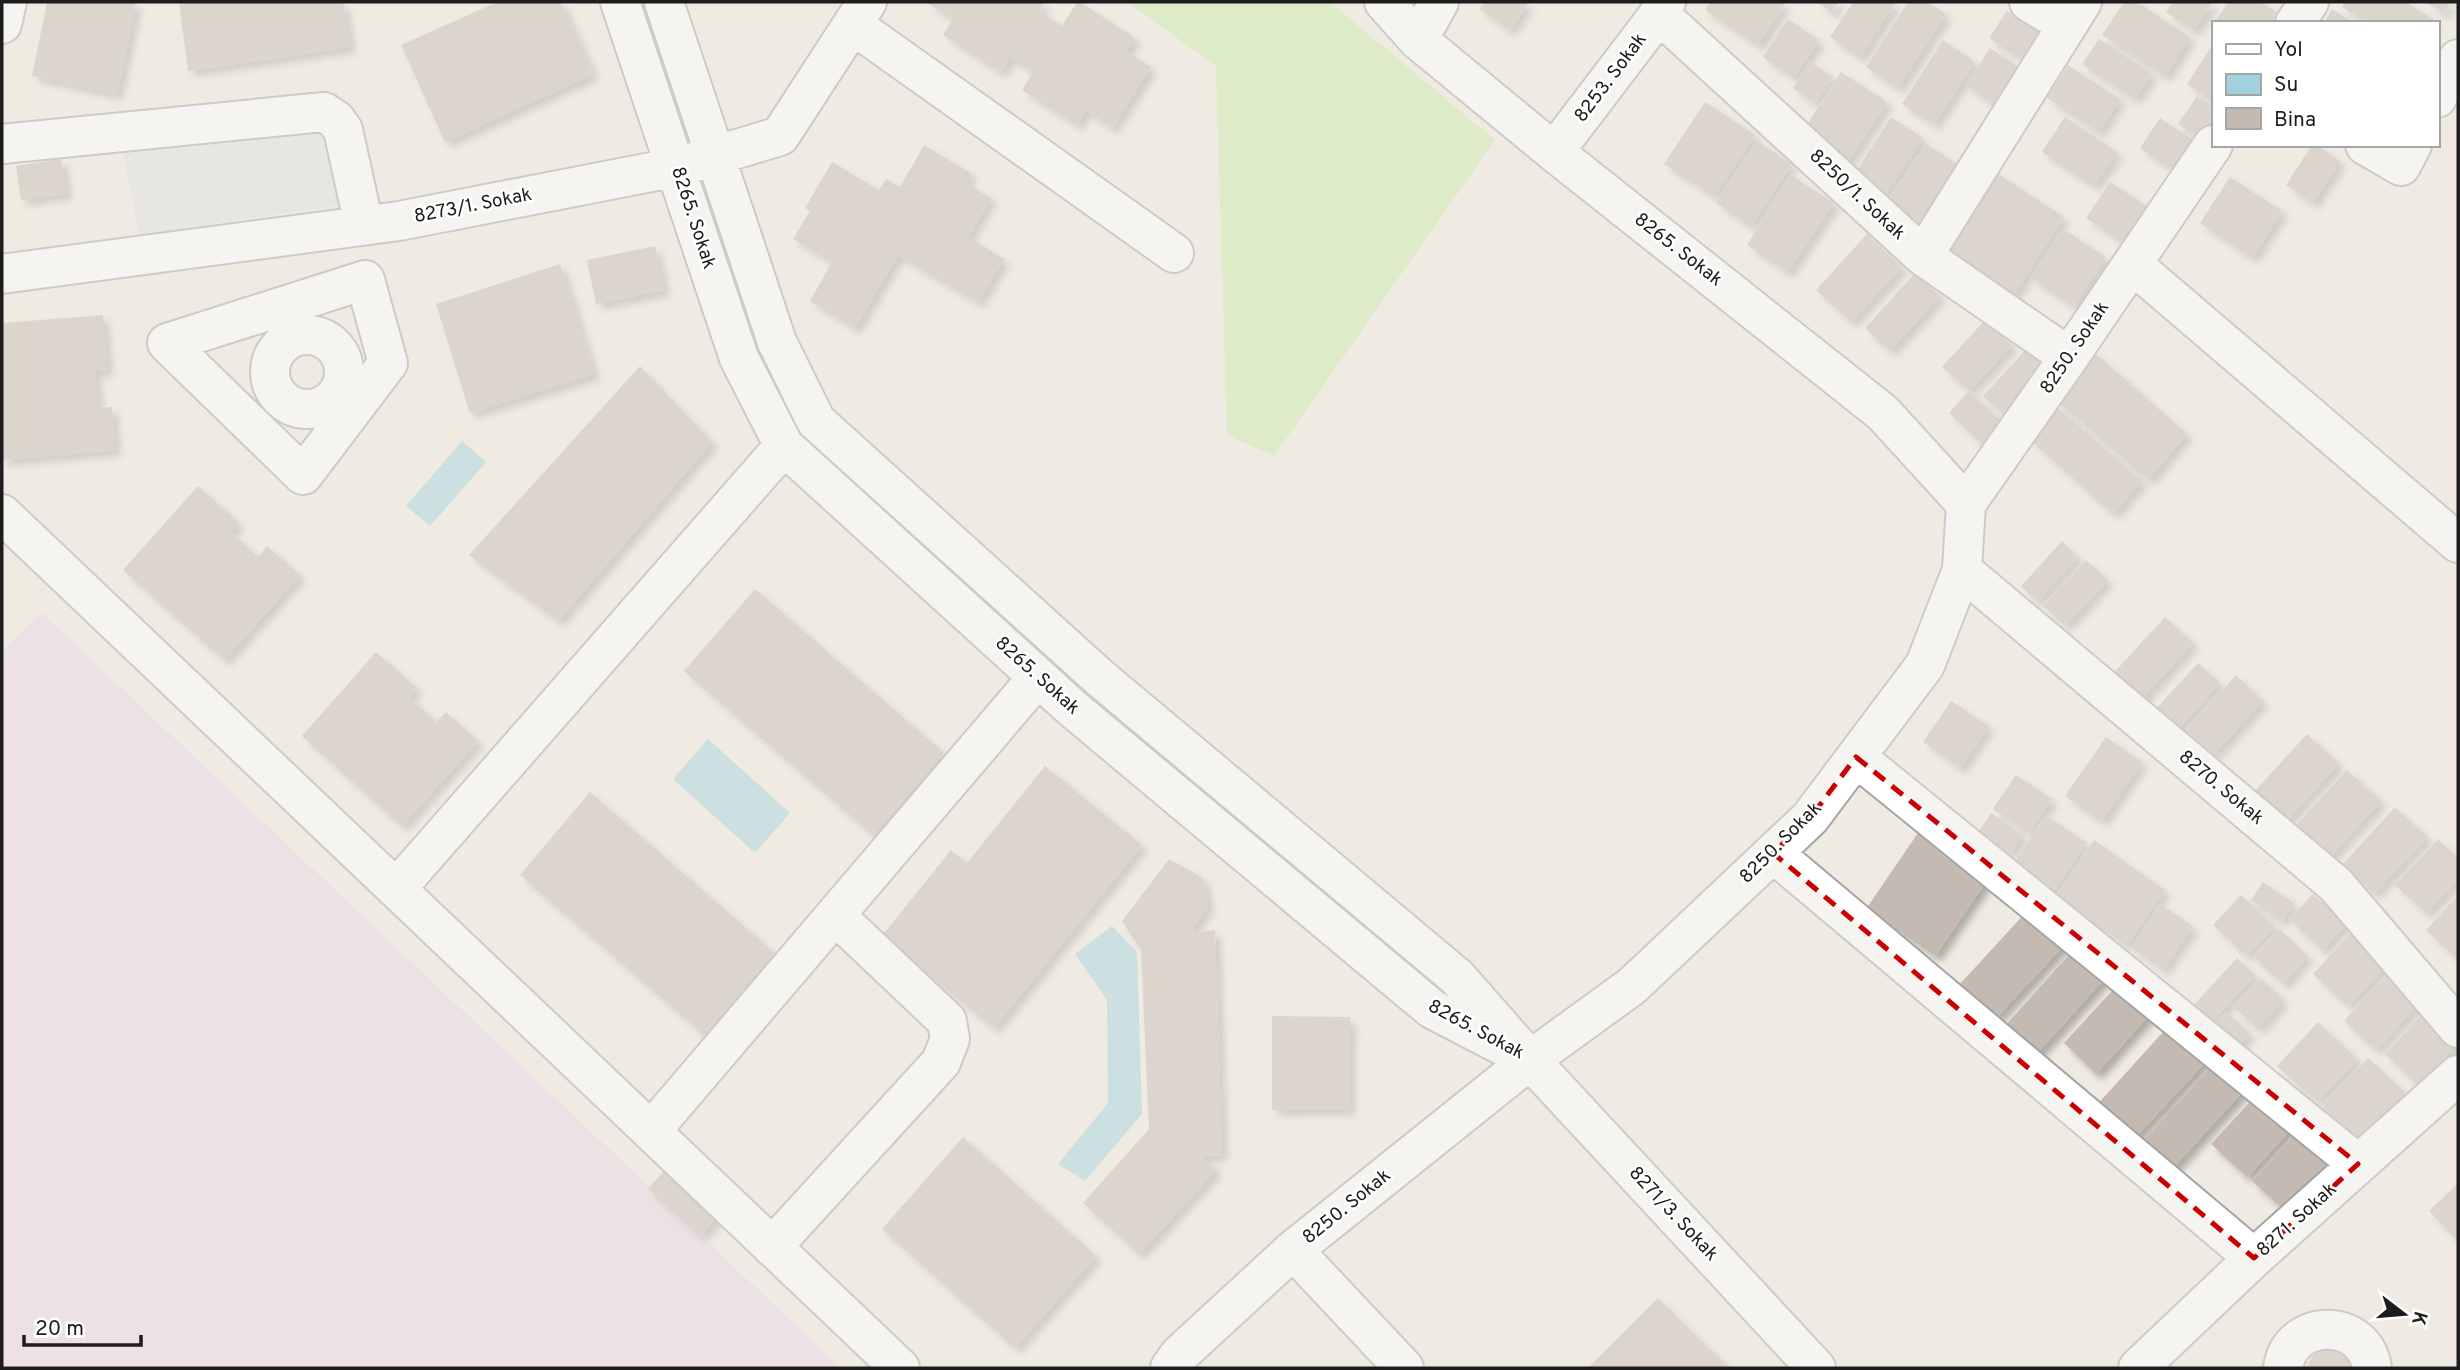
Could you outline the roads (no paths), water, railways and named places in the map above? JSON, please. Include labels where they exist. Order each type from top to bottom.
[{"type":"street","points":[[2,24],[7,2]]},
{"type":"street","name":"8265. Sokak","points":[[620,2],[739,358],[783,446],[1038,677],[1432,1009],[1530,1060]]},
{"type":"street","name":"8265. Sokak","points":[[664,2],[777,342],[816,421],[1099,677],[1457,977],[1530,1060]]},
{"type":"street","name":"8265. Sokak","points":[[1384,2],[1418,40],[1882,413],[1966,504]]},
{"type":"street","points":[[1418,40],[1439,2]]},
{"type":"street","points":[[1923,256],[2075,13],[2029,2]]},
{"type":"street","points":[[2296,21],[2309,2]]},
{"type":"street","name":"8253. Sokak","points":[[1554,152],[1662,8]]},
{"type":"street","name":"8250/1. Sokak","points":[[1662,8],[1923,256],[2069,358]]},
{"type":"street","points":[[860,13],[1174,253]]},
{"type":"street","name":"8273/1. Sokak","points":[[2,274],[398,221],[677,167],[780,136],[860,13]]},
{"type":"street","points":[[2439,94],[2458,59]]},
{"type":"street","points":[[2,144],[324,112],[336,120],[347,142],[364,225]]},
{"type":"street","name":"8250. Sokak","points":[[1173,1365],[1293,1250],[1530,1060],[1632,986],[1811,818],[1925,665],[1962,570],[1966,504],[2212,146]]},
{"type":"street","points":[[2368,147],[2401,166],[2411,147]]},
{"type":"street","points":[[2132,264],[2458,543]]},
{"type":"street","points":[[365,279],[388,362],[342,406],[303,475],[167,343],[283,323],[365,279]]},
{"type":"street","points":[[337,349],[377,321]]},
{"type":"street","points":[[283,323],[304,335],[328,341],[337,349],[344,372],[342,406]]},
{"type":"street","points":[[283,323],[281,345],[270,366],[270,379],[274,390],[282,400],[304,410],[327,403],[342,406]]},
{"type":"street","points":[[244,417],[274,390]]},
{"type":"street","points":[[396,890],[783,446]]},
{"type":"street","points":[[2,514],[900,1368]]},
{"type":"street","name":"8270. Sokak","points":[[1962,570],[2336,885],[2458,1028]]},
{"type":"street","points":[[650,1131],[1038,677]]},
{"type":"street","points":[[1856,757],[2358,1164]]},
{"type":"street","points":[[1773,853],[2254,1258]]},
{"type":"street","points":[[772,1247],[941,1062],[950,1039],[947,1021],[835,915]]},
{"type":"street","name":"8271/3. Sokak","points":[[1530,1060],[1816,1368]]},
{"type":"street","name":"8271. Sokak","points":[[2138,1368],[2254,1258],[2458,1075]]},
{"type":"street","points":[[1293,1250],[1405,1368]]},
{"type":"street","points":[[2283,1368],[2292,1347],[2304,1336],[2319,1330],[2336,1330],[2351,1336],[2364,1346],[2372,1368]]},
{"type":"water","points":[[462,441],[486,462],[430,526],[406,506]]},
{"type":"water","points":[[708,739],[790,813],[755,853],[673,779]]},
{"type":"water","points":[[1112,926],[1137,952],[1142,1114],[1085,1181],[1058,1164],[1108,1103],[1107,1000],[1075,954]]}]
